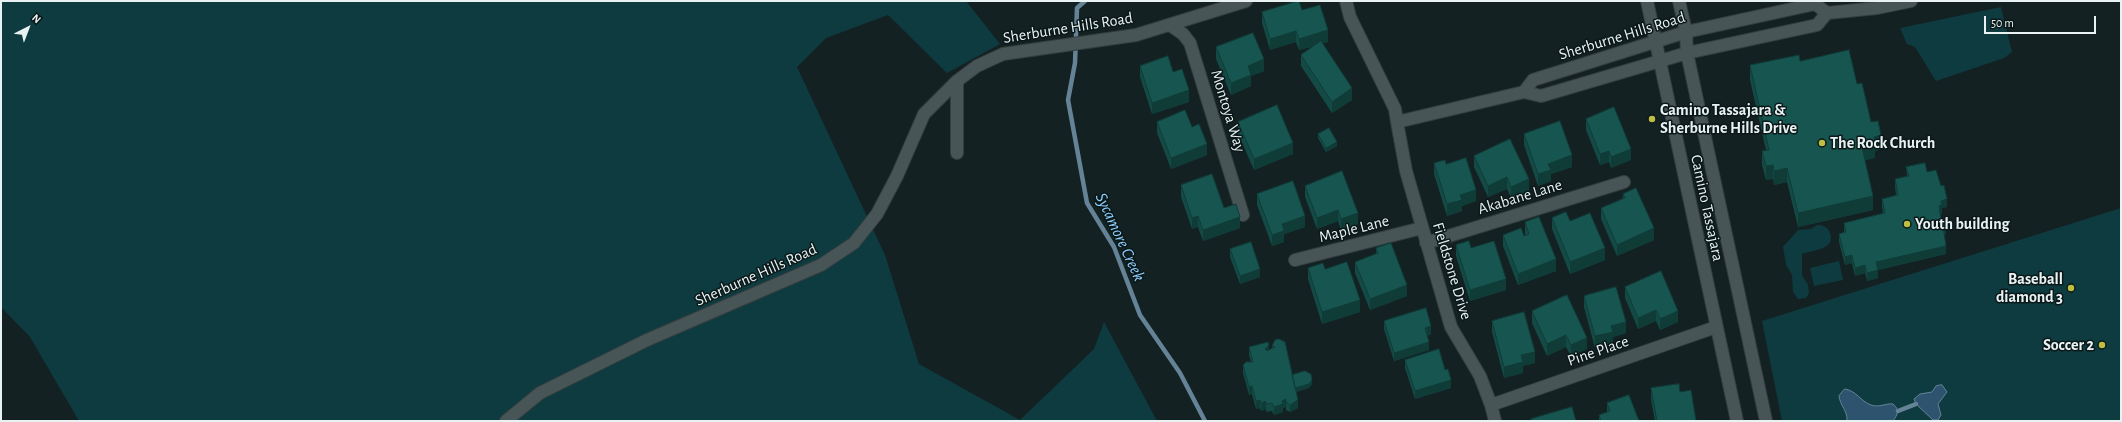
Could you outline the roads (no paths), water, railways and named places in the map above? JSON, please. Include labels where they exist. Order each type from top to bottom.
[{"type":"street","name":"Sherburne Hills Road","points":[[506,421],[540,393],[647,340],[821,265],[854,243],[877,214],[898,176],[924,114],[957,81],[977,66],[1003,54],[1099,39],[1136,35],[1246,1]]},
{"type":"street","points":[[1346,1],[1350,17],[1395,109],[1397,122],[1524,92],[1541,96],[1687,53],[1817,25],[1827,13],[1877,8],[1911,1]]},
{"type":"street","name":"Camino Tassajara","points":[[1647,1],[1737,421]]},
{"type":"street","name":"Camino Tassajara","points":[[1679,1],[1686,32],[1687,53],[1766,421]]},
{"type":"street","name":"Sherburne Hills Road","points":[[1524,92],[1533,80],[1686,32],[1815,4],[1827,13]]},
{"type":"street","name":"Montoya Way","points":[[1170,25],[1183,34],[1190,43],[1243,215]]},
{"type":"street","points":[[957,81],[957,153]]},
{"type":"street","name":"Fieldstone Drive","points":[[1397,122],[1406,171],[1451,327],[1480,376],[1491,405],[1495,421]]},
{"type":"street","name":"Akabane Lane","points":[[1426,243],[1624,182]]},
{"type":"street","name":"Maple Lane","points":[[1295,260],[1422,228]]},
{"type":"street","name":"Pine Place","points":[[1491,405],[1716,328]]},
{"type":"waterway","name":"Sycamore Creek","points":[[1085,1],[1077,8],[1075,63],[1068,100],[1087,203],[1114,247],[1140,315],[1180,373],[1205,421]]},
{"type":"waterway","points":[[1898,411],[1916,404]]},
{"type":"place","name":"Camino Tassajara & Sherburne Hills Drive","points":[[1652,119]]},
{"type":"place","name":"The Rock Church","points":[[1822,143]]},
{"type":"place","name":"Youth building","points":[[1907,224]]},
{"type":"place","name":"Baseball diamond 3","points":[[2071,288]]},
{"type":"place","name":"Soccer 2","points":[[2102,345]]}]
